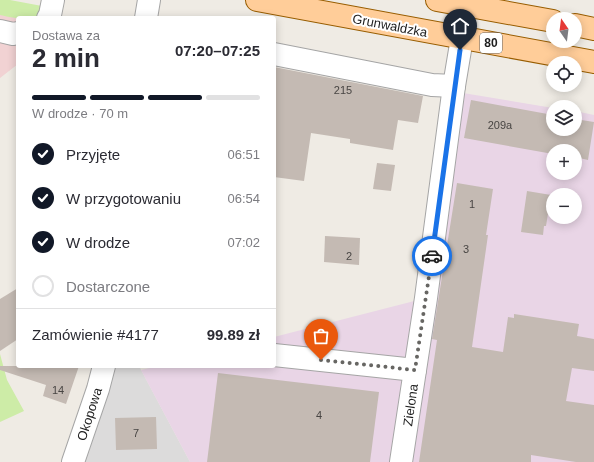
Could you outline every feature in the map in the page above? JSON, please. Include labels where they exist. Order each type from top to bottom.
[{"type":"main road","name":"Grunwaldzka","points":[[257,0],[594,62]]},
{"type":"main road","points":[[437,0],[546,20]]},
{"type":"main road","points":[[582,27],[594,29]]},
{"type":"street","points":[[49,16],[53,0]]},
{"type":"street","points":[[146,16],[149,0]]},
{"type":"street","points":[[0,32],[16,33]]},
{"type":"street","name":"Zielona","points":[[401,462],[426,298],[454,86],[462,38]]},
{"type":"street","points":[[276,54],[432,85],[454,86]]},
{"type":"street","points":[[276,355],[415,370]]},
{"type":"street","name":"Okopowa","points":[[73,462],[98,389],[103,368]]},
{"type":"shaded area","points":[[0,9],[34,16],[16,16],[16,66],[0,78]]},
{"type":"shaded area","points":[[463,93],[546,107],[546,136],[582,136],[582,112],[594,115],[594,462],[190,462],[141,370],[150,368],[276,368],[276,336],[426,298]]},
{"type":"shaded area","points":[[112,368],[140,368],[190,462],[83,462],[89,452]]},
{"type":"green space","points":[[0,0],[10,0],[42,6],[38,16],[16,16],[16,18],[0,15]]},
{"type":"green space","points":[[0,354],[7,380],[24,411],[0,422]]},
{"type":"building","points":[[276,67],[423,96],[418,123],[398,120],[393,150],[350,143],[350,139],[311,133],[304,181],[276,177]]},
{"type":"building","points":[[471,100],[546,114],[546,136],[582,136],[582,120],[594,122],[588,160],[582,159],[582,144],[546,144],[546,153],[464,138]]},
{"type":"building","points":[[377,163],[395,165],[391,191],[373,189]]},
{"type":"building","points":[[457,183],[493,189],[472,347],[503,352],[508,317],[514,318],[514,314],[579,324],[577,336],[594,339],[594,371],[572,368],[566,401],[594,405],[594,462],[576,462],[531,455],[531,462],[419,462],[437,340],[432,339]]},
{"type":"building","points":[[527,191],[546,194],[546,224],[546,226],[544,226],[543,235],[521,232]]},
{"type":"building","points":[[325,236],[360,238],[359,265],[324,262]]},
{"type":"building","points":[[16,289],[16,340],[0,351],[0,299]]},
{"type":"building","points":[[0,366],[16,366],[16,368],[78,368],[66,404],[43,396],[46,385],[0,370]]},
{"type":"building","points":[[218,373],[379,392],[370,462],[207,462]]},
{"type":"building","points":[[156,417],[157,449],[116,450],[115,418]]},
{"type":"way so far","points":[[321,360],[415,370],[432,256]]},
{"type":"route","points":[[432,256],[460,50]]}]
